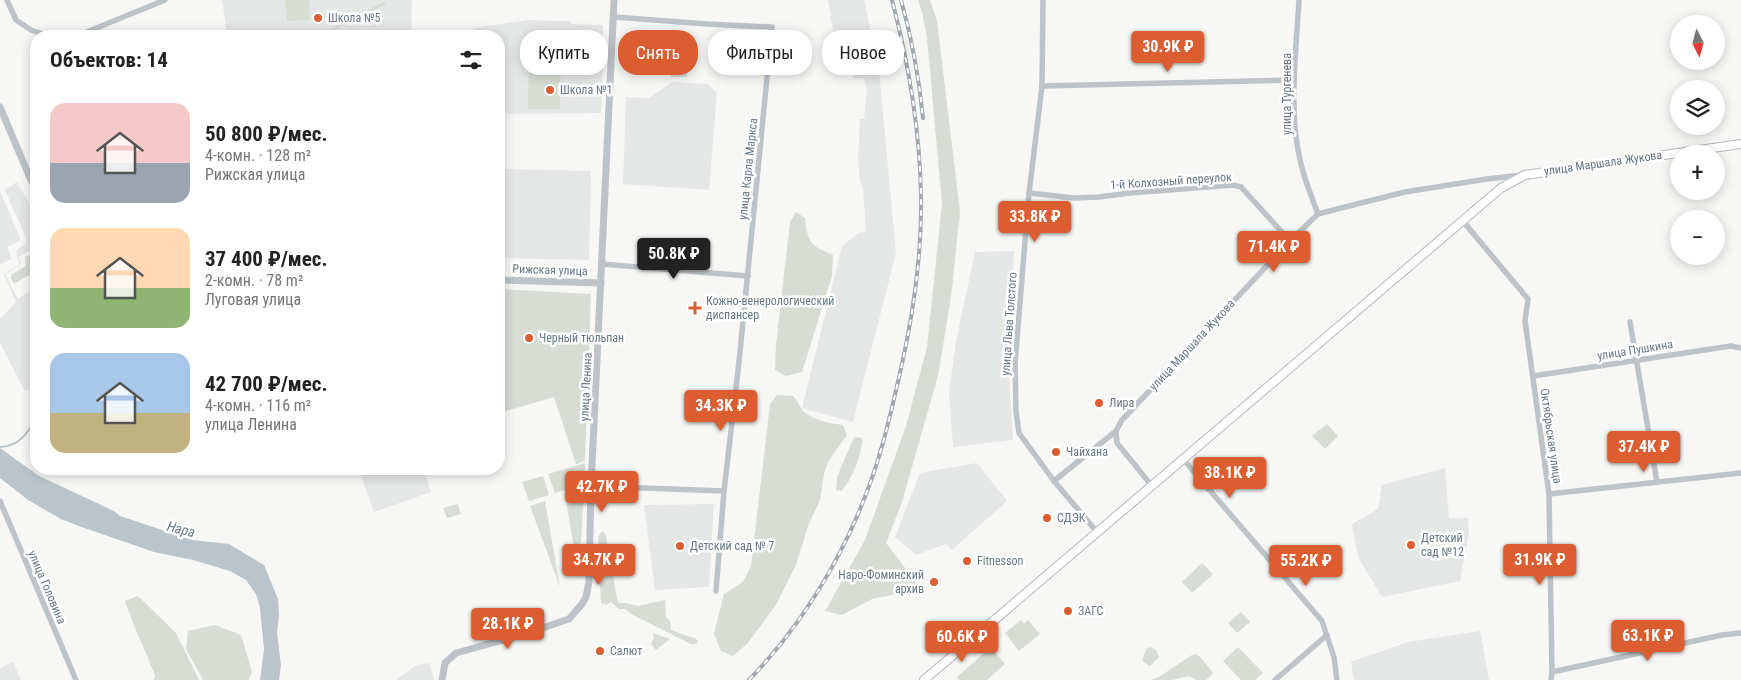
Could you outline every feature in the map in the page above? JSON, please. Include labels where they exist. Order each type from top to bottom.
[{"type":"main road","name":"улица Маршала Жукова","points":[[924,680],[1501,188],[1525,175],[1741,144]]},
{"type":"street","points":[[7,0],[16,20],[31,30]]},
{"type":"street","points":[[92,30],[166,0]]},
{"type":"street","name":"улица Ленина","points":[[442,680],[445,663],[456,653],[525,634],[569,618],[586,597],[589,582],[591,486],[600,334],[614,0]]},
{"type":"street","name":"улица Льва Толстого","points":[[1043,0],[1042,86],[1029,193],[1015,363],[1016,412],[1019,434],[1054,481],[1097,532]]},
{"type":"street","name":"улица Тургенева","points":[[1299,0],[1294,80],[1295,132],[1301,164],[1318,214]]},
{"type":"street","name":"улица Карла Маркса","points":[[614,17],[772,27],[748,276],[724,491],[716,590]]},
{"type":"street","points":[[1042,86],[1294,80]]},
{"type":"street","points":[[0,107],[30,178]]},
{"type":"street","name":"улица Маршала Жукова","points":[[1054,481],[1116,431],[1122,420],[1290,241],[1318,214],[1405,192],[1525,175]]},
{"type":"street","name":"1-й Колхозный переулок","points":[[1029,193],[1082,198],[1224,186],[1241,187],[1290,241]]},
{"type":"street","name":"Октябрьская улица","points":[[1462,220],[1528,299],[1525,321],[1549,494],[1552,672],[1550,680]]},
{"type":"street","name":"Рижская улица","points":[[602,264],[748,276]]},
{"type":"street","name":"Рижская улица","points":[[505,280],[601,283]]},
{"type":"street","points":[[1630,322],[1657,482]]},
{"type":"street","name":"улица Пушкина","points":[[1533,376],[1731,346],[1741,348]]},
{"type":"street","points":[[1116,431],[1117,443],[1152,486]]},
{"type":"street","points":[[1183,459],[1322,621],[1334,657],[1336,680]]},
{"type":"street","points":[[1549,494],[1741,472]]},
{"type":"street","points":[[591,486],[724,491]]},
{"type":"street","name":"улица Головина","points":[[0,501],[76,680]]},
{"type":"street","points":[[1552,672],[1722,635],[1741,634]]},
{"type":"street","points":[[1275,680],[1327,635]]},
{"type":"shaded area","name":"Школа №5","points":[[222,0],[412,0],[411,30],[226,30]]},
{"type":"shaded area","points":[[285,0],[309,0],[310,20],[287,21]]},
{"type":"shaded area","points":[[828,0],[864,0],[870,30],[833,30]]},
{"type":"shaded area","points":[[918,0],[930,0],[937,21],[960,212],[951,297],[938,376],[902,502],[886,543],[915,581],[916,586],[902,593],[872,599],[842,615],[825,611],[865,540],[906,426],[927,347],[942,204],[927,37]]},
{"type":"shaded area","points":[[384,2],[386,4],[335,30],[329,30]]},
{"type":"shaded area","points":[[529,20],[567,21],[571,22],[571,24],[603,25],[603,30],[520,30],[520,75],[603,75],[601,113],[505,114],[505,30],[476,30],[475,28]]},
{"type":"shaded area","points":[[529,75],[561,75],[560,109],[528,109]]},
{"type":"shaded area","points":[[671,75],[687,75],[687,77],[671,77]]},
{"type":"shaded area","points":[[852,75],[879,75],[896,253],[853,422],[802,408],[842,246],[859,233],[866,232],[863,187],[860,181],[858,160],[860,119],[864,119],[867,88],[864,79],[853,78]]},
{"type":"shaded area","name":"Школа №1","points":[[672,82],[708,84],[717,93],[709,190],[623,184],[626,97],[649,98]]},
{"type":"shaded area","points":[[505,169],[591,171],[589,260],[505,258]]},
{"type":"shaded area","points":[[17,182],[30,205],[30,251],[19,257],[21,265],[5,274],[18,299],[30,291],[30,389],[25,391],[0,343],[0,319],[16,302],[4,274],[19,265],[16,251],[26,243],[26,238],[5,190]]},
{"type":"shaded area","points":[[0,191],[21,240],[7,247],[12,259],[0,264]]},
{"type":"shaded area","points":[[796,212],[805,218],[807,233],[811,242],[819,249],[833,255],[832,276],[802,372],[786,376],[775,370],[776,345],[790,222]]},
{"type":"shaded area","points":[[1014,251],[1009,374],[1013,440],[953,447],[949,392],[956,341],[975,252]]},
{"type":"shaded area","points":[[30,255],[30,275],[14,284],[11,278],[12,274],[26,266],[25,257]]},
{"type":"shaded area","points":[[505,289],[591,294],[585,461],[576,464],[554,397],[505,411]]},
{"type":"shaded area","points":[[777,395],[793,396],[808,415],[818,420],[843,425],[847,435],[828,462],[820,500],[808,526],[796,565],[776,605],[747,644],[733,656],[721,651],[714,634],[724,594],[743,582],[751,566],[770,404]]},
{"type":"shaded area","points":[[1327,424],[1338,436],[1325,449],[1312,436]]},
{"type":"shaded area","points":[[854,437],[862,438],[858,459],[845,487],[841,491],[836,490],[837,477]]},
{"type":"shaded area","points":[[0,448],[30,470],[30,475],[38,475],[114,511],[120,516],[192,540],[229,544],[264,565],[278,599],[277,633],[281,665],[279,680],[260,680],[264,649],[260,608],[256,594],[246,580],[230,571],[193,560],[154,552],[61,519],[28,500],[0,478]]},
{"type":"shaded area","points":[[585,463],[585,484],[555,493],[548,474]]},
{"type":"shaded area","points":[[977,463],[1007,501],[952,550],[946,544],[916,555],[895,537],[920,473]]},
{"type":"shaded area","name":"Детский сад №12","points":[[1445,468],[1449,518],[1468,518],[1469,532],[1460,581],[1382,597],[1358,557],[1352,524],[1378,509],[1382,485]]},
{"type":"shaded area","points":[[361,475],[425,475],[431,492],[374,512]]},
{"type":"shaded area","points":[[543,476],[549,495],[529,501],[522,482]]},
{"type":"shaded area","points":[[584,488],[581,542],[576,549],[576,560],[580,577],[576,576],[574,549],[565,494]]},
{"type":"shaded area","points":[[545,501],[560,587],[530,506]]},
{"type":"shaded area","points":[[458,504],[461,514],[447,518],[443,508]]},
{"type":"shaded area","name":"Детский сад № 7","points":[[714,504],[709,587],[655,590],[644,505]]},
{"type":"shaded area","points":[[601,532],[604,532],[606,536],[619,603],[638,606],[665,600],[666,617],[670,621],[671,630],[695,638],[698,642],[691,644],[631,614],[625,609],[619,609],[611,602],[606,605],[601,603],[598,537]]},
{"type":"shaded area","points":[[1202,563],[1213,574],[1192,593],[1182,582]]},
{"type":"shaded area","points":[[138,596],[176,633],[199,680],[154,680],[155,675],[125,601]]},
{"type":"shaded area","points":[[1241,612],[1250,622],[1237,633],[1228,623]]},
{"type":"shaded area","points":[[1021,620],[1024,624],[1028,620],[1040,634],[1019,651],[1005,633]]},
{"type":"shaded area","points":[[215,625],[241,635],[252,672],[249,680],[203,680],[186,649],[188,631]]},
{"type":"shaded area","points":[[1480,631],[1489,680],[1354,680],[1351,662],[1408,642]]},
{"type":"shaded area","points":[[653,633],[670,639],[656,650],[651,644],[654,638]]},
{"type":"shaded area","points":[[991,647],[1005,664],[987,680],[959,680],[957,677]]},
{"type":"shaded area","points":[[1151,647],[1156,650],[1159,657],[1150,666],[1142,661],[1146,649]]},
{"type":"shaded area","points":[[1238,647],[1263,673],[1255,680],[1241,680],[1223,661]]},
{"type":"shaded area","points":[[1197,654],[1213,673],[1206,680],[1197,680],[1189,676],[1172,680],[1151,680],[1159,677],[1192,655]]},
{"type":"shaded area","points":[[13,662],[21,680],[0,680],[0,668]]},
{"type":"shaded area","points":[[429,663],[434,680],[396,680],[417,665]]},
{"type":"waterway","points":[[0,447],[11,445],[19,440],[30,428]]},
{"type":"railway","points":[[749,680],[794,627],[814,598],[848,537],[874,472],[905,351],[913,308],[918,264],[921,197],[913,98],[892,0]]},
{"type":"railway","points":[[901,0],[915,59],[923,118]]},
{"type":"place","name":"Школа №5","points":[[318,18]]},
{"type":"place","name":"Школа №1","points":[[550,90]]},
{"type":"place","name":"Кожно-венерологический диспансер","points":[[695,308]]},
{"type":"place","name":"Черный тюльпан","points":[[529,338]]},
{"type":"place","name":"Лира","points":[[1099,403]]},
{"type":"place","name":"Чайхана","points":[[1056,452]]},
{"type":"place","name":"СДЭК","points":[[1047,518]]},
{"type":"place","name":"Детский сад №12","points":[[1411,545]]},
{"type":"place","name":"Детский сад № 7","points":[[680,546]]},
{"type":"place","name":"Fitnesson","points":[[967,561]]},
{"type":"place","name":"Наро-Фоминский архив","points":[[934,582]]},
{"type":"place","name":"ЗАГС","points":[[1068,611]]},
{"type":"place","name":"Салют","points":[[600,651]]},
{"type":"water label","name":"Нара","points":[[181,529]]}]
